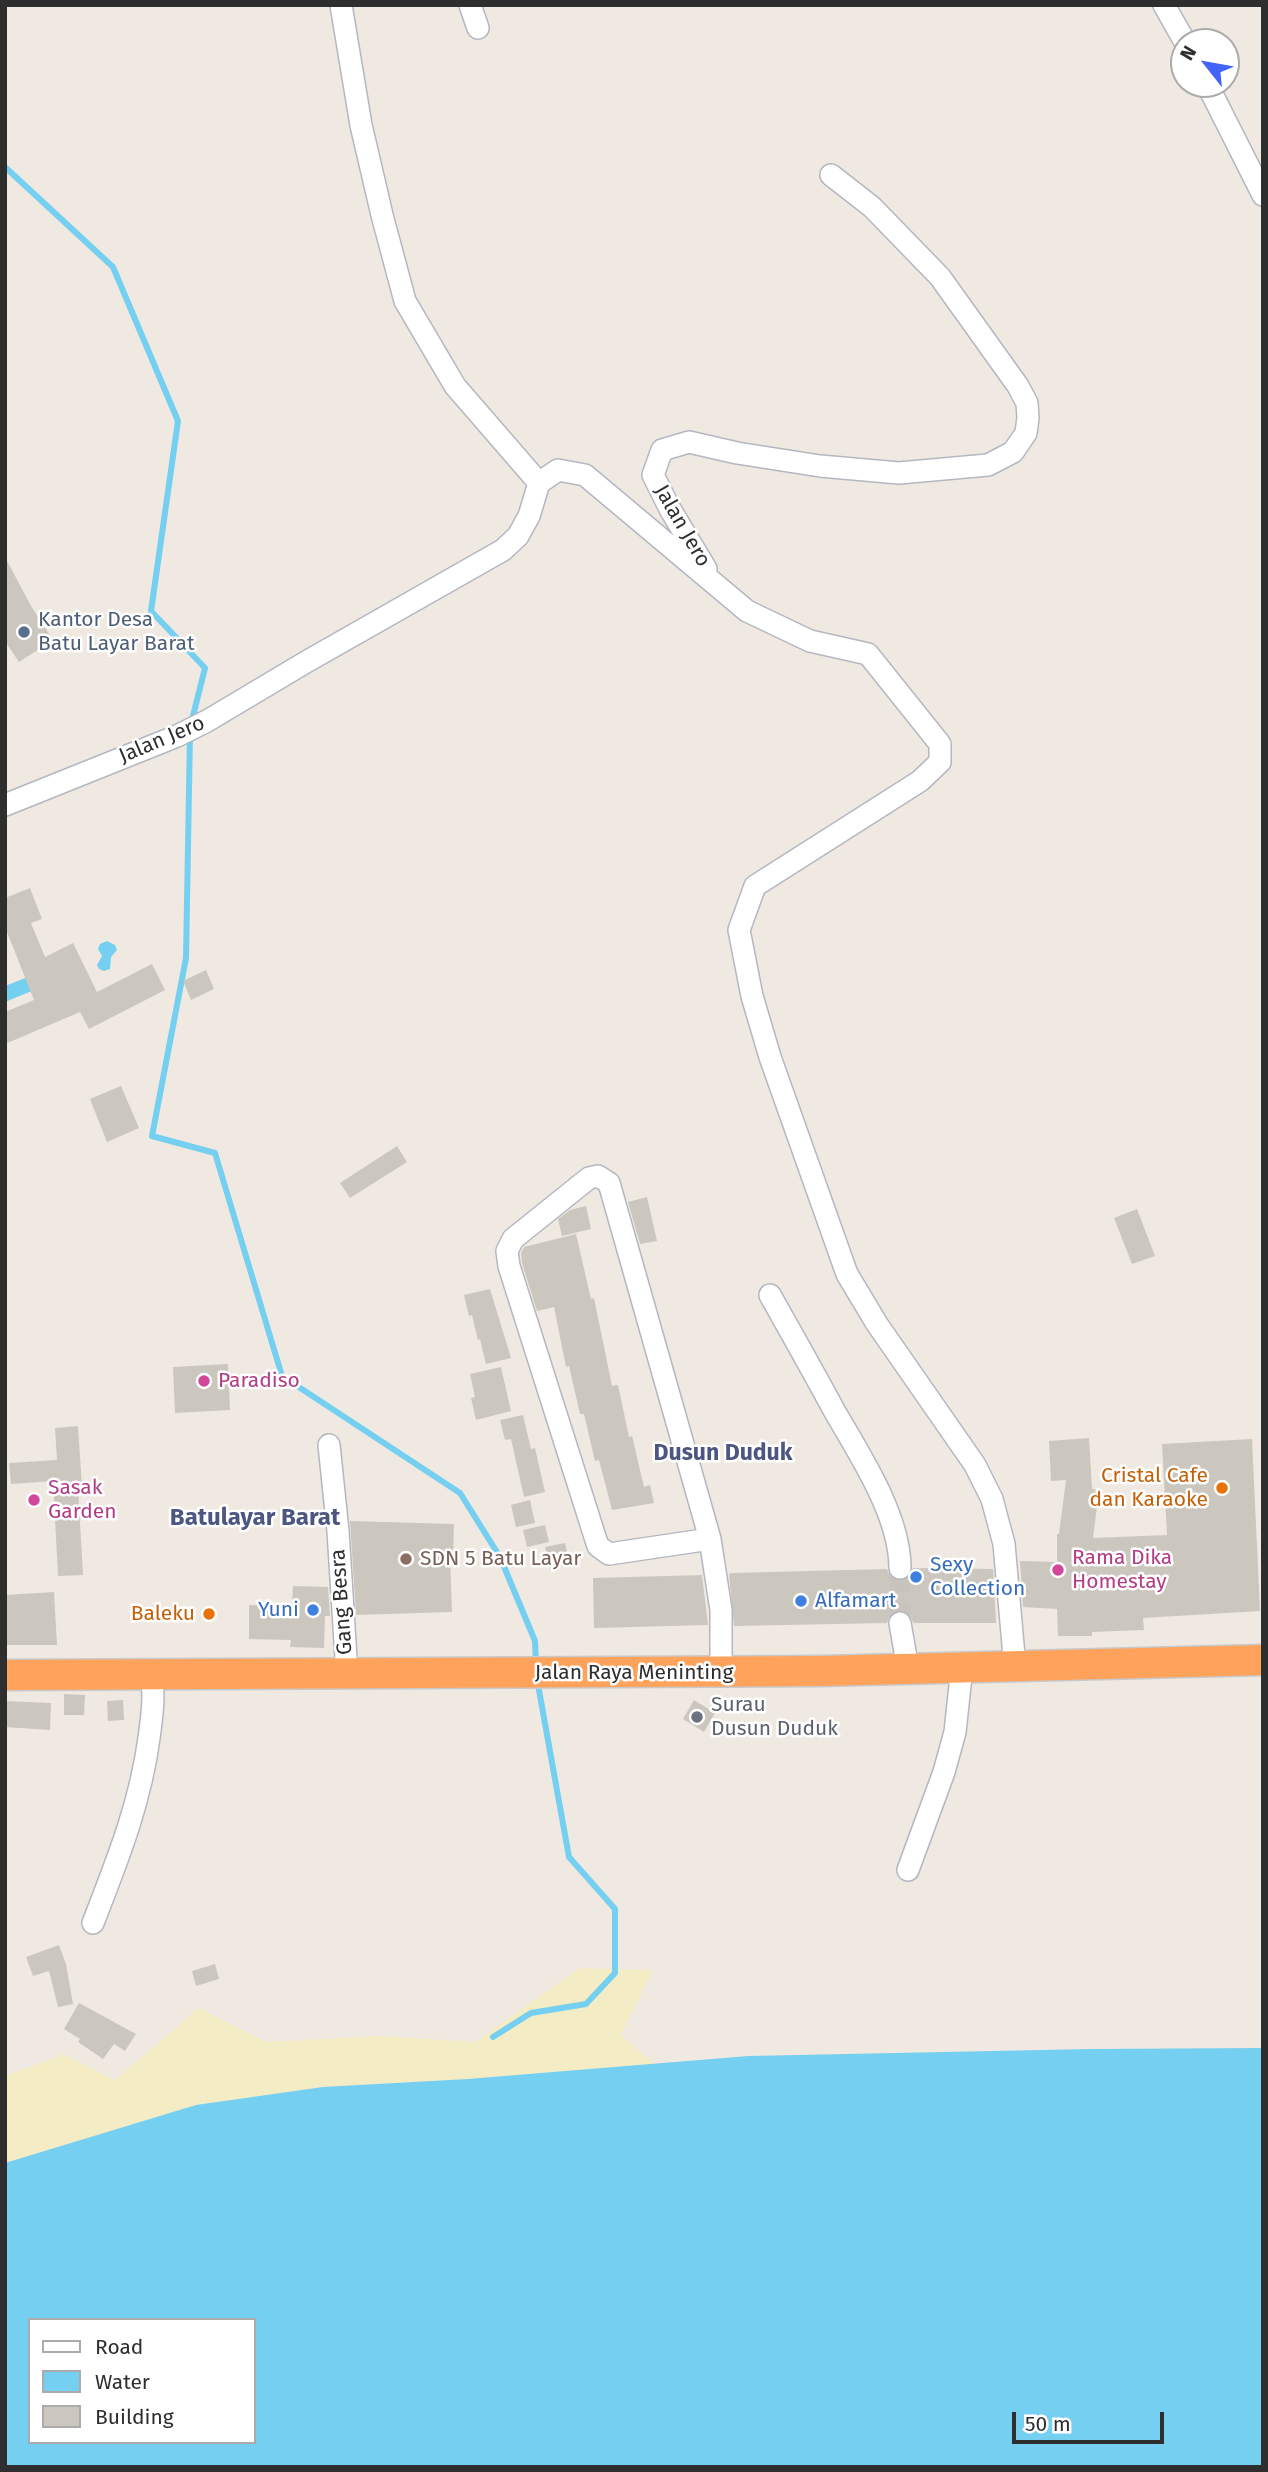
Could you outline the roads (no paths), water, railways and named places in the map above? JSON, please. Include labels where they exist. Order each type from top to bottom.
[{"type":"highway","name":"Jalan Raya Meninting","points":[[5,1675],[721,1672],[1263,1660]]},
{"type":"street","points":[[341,5],[361,125],[405,301],[455,386],[539,483]]},
{"type":"street","points":[[470,5],[478,28]]},
{"type":"street","points":[[1164,5],[1177,28]]},
{"type":"street","points":[[1214,98],[1263,195]]},
{"type":"street","name":"Jalan Jero","points":[[715,584],[653,475],[662,450],[689,442],[737,453],[820,466],[899,473],[988,465],[1013,452],[1026,433],[1027,403],[1018,386],[940,277],[873,207],[831,175]]},
{"type":"street","name":"Jalan Jero","points":[[5,805],[207,722],[306,662],[503,550],[518,536],[529,516],[539,483],[558,470],[586,475],[715,584]]},
{"type":"street","points":[[715,584],[747,611],[810,641],[868,654],[940,744],[940,762],[920,781],[755,886],[739,930],[752,996],[770,1057],[847,1274],[877,1324],[975,1465],[992,1499],[1004,1544],[1015,1667]]},
{"type":"street","points":[[710,1539],[609,1554],[598,1546],[509,1266],[507,1251],[513,1239],[589,1178],[598,1176],[609,1184],[710,1539],[721,1610],[721,1672]]},
{"type":"street","points":[[770,1295],[874,1484],[891,1520],[900,1552],[900,1568]]},
{"type":"street","name":"Gang Besra","points":[[329,1446],[339,1544],[347,1674]]},
{"type":"street","points":[[900,1623],[908,1669]]},
{"type":"street","points":[[908,1870],[944,1772],[955,1732],[962,1667]]},
{"type":"street","points":[[93,1923],[126,1839],[139,1794],[151,1725],[154,1690],[150,1674]]},
{"type":"water","points":[[107,941],[115,945],[117,950],[111,957],[110,969],[104,971],[97,965],[102,956],[98,949],[100,944]]},
{"type":"water","points":[[33,975],[39,988],[5,1002],[5,986]]},
{"type":"water","points":[[1263,2048],[1263,2467],[5,2467],[5,2163],[196,2105],[323,2087],[468,2079],[748,2056]]},
{"type":"waterway","points":[[5,167],[113,267],[178,421],[151,611],[205,668],[191,724]]},
{"type":"waterway","points":[[190,734],[186,958],[152,1136],[215,1153],[282,1376],[460,1493],[500,1557],[535,1641],[536,1665]]},
{"type":"waterway","points":[[493,2037],[531,2013],[586,2004],[615,1973],[615,1909],[569,1857],[537,1679]]},
{"type":"tunnel","points":[[900,1568],[900,1623]]},
{"type":"place","name":"Kantor Desa Batu Layar Barat","points":[[24,632]]},
{"type":"place","name":"Paradiso","points":[[204,1381]]},
{"type":"place","name":"Cristal Cafe dan Karaoke","points":[[1222,1488]]},
{"type":"place","name":"Sasak Garden","points":[[34,1500]]},
{"type":"place","name":"SDN 5 Batu Layar","points":[[406,1559]]},
{"type":"place","name":"Rama Dika Homestay","points":[[1058,1570]]},
{"type":"place","name":"Sexy Collection","points":[[916,1577]]},
{"type":"place","name":"Alfamart","points":[[801,1601]]},
{"type":"place","name":"Yuni","points":[[313,1610]]},
{"type":"place","name":"Baleku","points":[[209,1614]]},
{"type":"place","name":"Surau Dusun Duduk","points":[[697,1717]]},
{"type":"district","name":"Dusun Duduk","points":[[723,1454]]},
{"type":"district","name":"Batulayar Barat","points":[[255,1518]]}]
